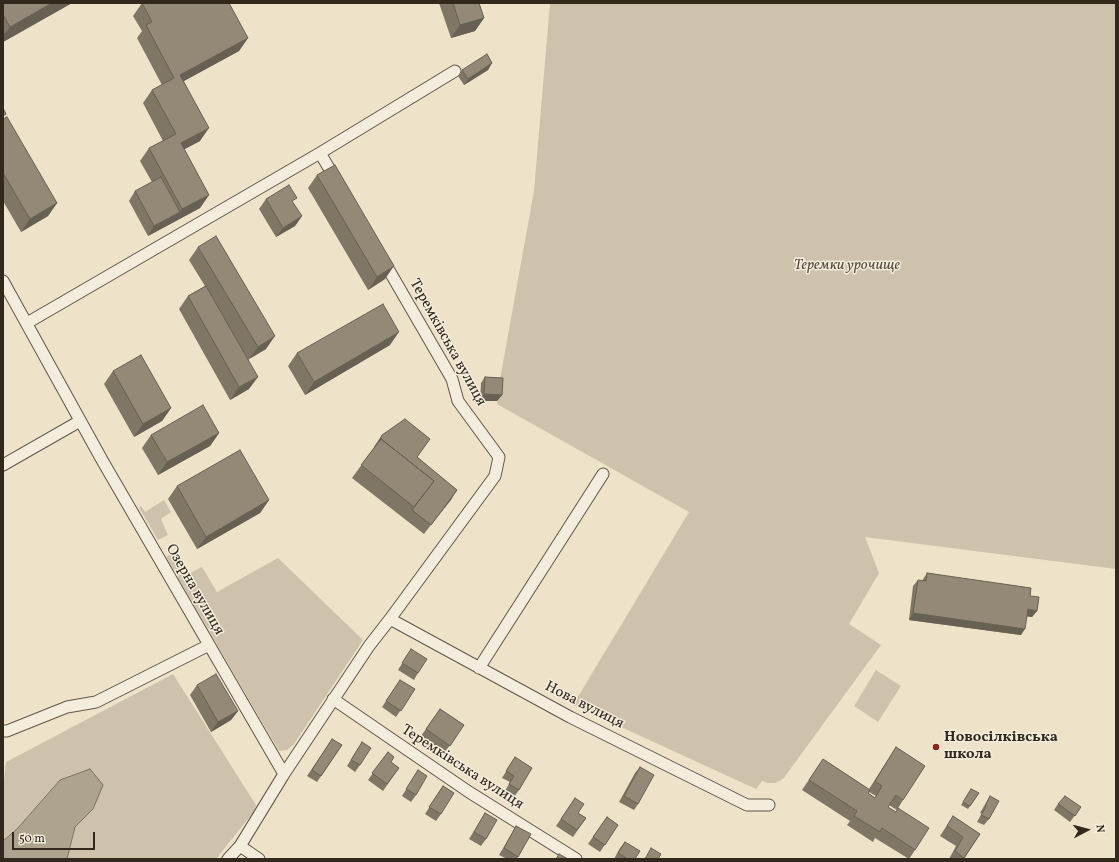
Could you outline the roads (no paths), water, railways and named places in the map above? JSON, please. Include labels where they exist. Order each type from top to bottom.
[{"type":"street","points":[[27,323],[320,153],[455,71]]},
{"type":"street","points":[[320,153],[340,187]]},
{"type":"street","name":"Теремківська вулиця","points":[[228,859],[240,846],[284,774],[369,646],[495,476],[499,457],[458,401],[452,379],[376,249]]},
{"type":"street","name":"Озерна вулиця","points":[[3,281],[80,421],[208,645],[284,774]]},
{"type":"street","points":[[3,465],[80,421]]},
{"type":"street","points":[[479,668],[603,474]]},
{"type":"street","name":"Нова вулиця","points":[[390,619],[570,717],[747,805],[769,805]]},
{"type":"street","points":[[3,731],[7,731],[67,707],[96,702],[208,645]]},
{"type":"street","name":"Теремківська вулиця","points":[[333,699],[469,792],[576,859]]},
{"type":"street","points":[[240,846],[259,859]]},
{"type":"place","name":"Новосілківська школа","points":[[936,747]]},
{"type":"park label","name":"Теремки урочище","points":[[847,266]]}]
